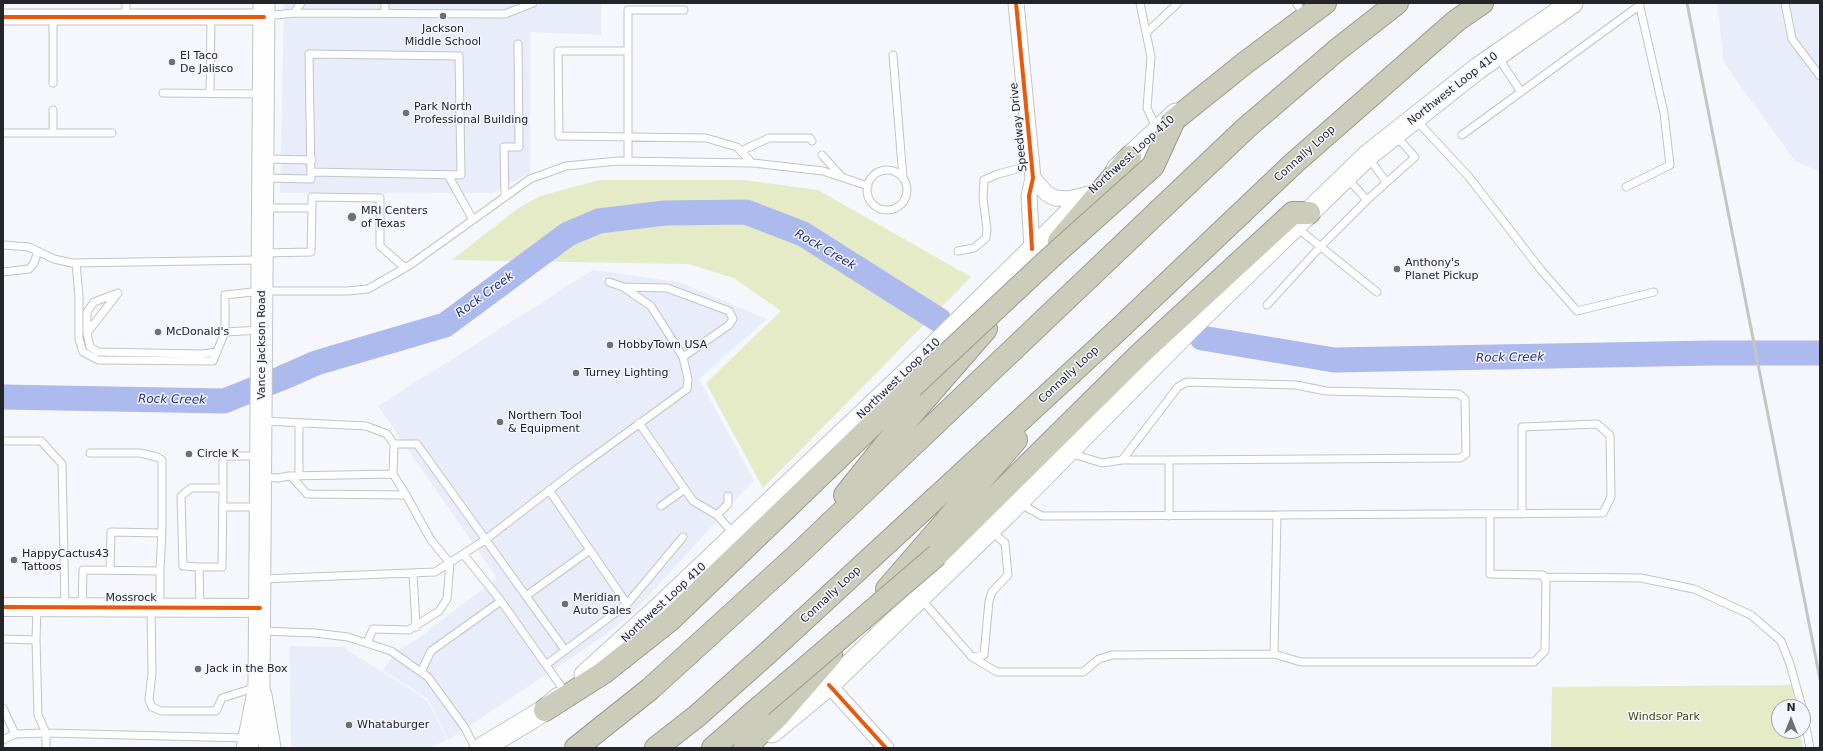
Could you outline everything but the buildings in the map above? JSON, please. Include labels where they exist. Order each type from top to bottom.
[{"type":"highway","points":[[545,710],[603,673],[670,620],[912,387],[1048,260],[1153,166],[1166,126],[1245,63],[1326,3]]},
{"type":"highway","points":[[576,748],[650,689],[796,556],[1246,128],[1337,50],[1397,3]]},
{"type":"highway","name":"Connally Loop","points":[[656,748],[697,716],[771,650],[1294,164],[1456,21],[1482,3]]},
{"type":"highway","points":[[796,556],[885,445],[988,326],[1130,157]]},
{"type":"highway","points":[[713,748],[937,555],[1139,355],[1293,213],[1302,220]]},
{"type":"highway","points":[[745,748],[778,716],[1089,356]]},
{"type":"main road","name":"Northwest Loop 410","points":[[753,748],[829,685],[989,530],[1191,327],[1368,156],[1497,55],[1572,3]]},
{"type":"main road","name":"Northwest Loop 410","points":[[482,748],[545,710],[646,620],[911,369],[1089,194],[1303,5]]},
{"type":"main road","name":"Vance Jackson Road","points":[[247,743],[259,686],[264,10]]},
{"type":"main road","name":"Vance Jackson Road","points":[[259,686],[270,748]]},
{"type":"street","name":"Speedway Drive","points":[[1016,3],[1033,171],[1029,196],[1032,249]]},
{"type":"street","points":[[3,17],[54,17],[126,10],[211,16],[264,10]]},
{"type":"street","name":"Speedway Drive","points":[[1033,171],[1047,194],[1055,198],[1069,198],[1089,194]]},
{"type":"street","name":"Mossrock","points":[[3,607],[260,608]]},
{"type":"street","points":[[829,685],[886,748]]},
{"type":"lane","points":[[294,13],[301,3]]},
{"type":"lane","points":[[385,12],[386,3]]},
{"type":"lane","points":[[264,10],[294,13],[385,12],[505,14],[533,3]]},
{"type":"lane","points":[[1140,3],[1151,57],[1147,108],[1166,126]]},
{"type":"lane","points":[[1146,33],[1178,3]]},
{"type":"lane","points":[[1785,3],[1792,39],[1820,76]]},
{"type":"lane","points":[[1462,135],[1640,4],[1664,113],[1670,165],[1626,188]]},
{"type":"lane","points":[[628,161],[628,10],[684,10]]},
{"type":"lane","points":[[210,93],[211,16]]},
{"type":"lane","points":[[53,83],[54,17]]},
{"type":"lane","points":[[505,197],[504,147],[519,147],[518,44]]},
{"type":"lane","points":[[628,51],[558,51],[559,136],[706,138],[737,147],[752,163]]},
{"type":"lane","points":[[263,169],[312,176],[461,175],[459,56],[309,54],[312,176]]},
{"type":"lane","points":[[893,55],[903,178],[906,184],[906,197],[903,202],[892,209],[879,208],[874,204],[868,193],[868,186],[870,180],[880,171],[893,170],[903,178]]},
{"type":"lane","points":[[1497,55],[1520,92]]},
{"type":"lane","points":[[163,93],[264,94]]},
{"type":"lane","points":[[53,110],[53,133]]},
{"type":"lane","points":[[1415,119],[1469,177],[1541,270],[1577,311],[1654,292]]},
{"type":"lane","points":[[3,133],[112,133]]},
{"type":"lane","points":[[1267,305],[1321,246],[1367,200],[1415,157],[1395,135]]},
{"type":"lane","points":[[741,151],[768,138],[810,138],[812,141]]},
{"type":"lane","points":[[822,156],[842,178]]},
{"type":"lane","points":[[1368,156],[1386,182]]},
{"type":"lane","points":[[263,169],[312,160]]},
{"type":"lane","points":[[76,263],[79,297],[79,339],[83,352],[98,360],[213,361],[225,332],[225,295],[262,291],[347,291],[368,289],[405,268],[530,179],[566,166],[628,161],[752,163],[823,171],[868,186]]},
{"type":"lane","points":[[958,251],[974,248],[986,238],[987,229],[983,198],[984,180],[998,174],[1033,171]]},
{"type":"lane","points":[[448,175],[473,220]]},
{"type":"lane","points":[[1346,177],[1367,200]]},
{"type":"lane","points":[[3,245],[29,247],[54,259],[76,263],[263,256],[311,252],[312,197],[380,198],[380,246],[405,268]]},
{"type":"lane","points":[[263,208],[312,208]]},
{"type":"lane","points":[[1302,220],[1321,246],[1377,292]]},
{"type":"lane","points":[[3,272],[29,269],[34,263],[38,251]]},
{"type":"lane","points":[[260,579],[435,572],[464,555],[485,540],[549,490],[687,389],[688,379],[683,357],[651,306],[623,287],[610,282]]},
{"type":"lane","points":[[623,287],[667,288],[729,311],[732,319],[729,325],[683,357]]},
{"type":"lane","points":[[87,333],[118,293],[94,302],[87,312],[87,333],[90,347],[98,352],[202,354],[217,352]]},
{"type":"lane","points":[[225,332],[262,333]]},
{"type":"lane","points":[[1067,452],[1102,463],[1122,460],[1460,458],[1466,454],[1465,399],[1459,394],[1326,391],[1296,385],[1187,382],[1178,387],[1122,460]]},
{"type":"lane","points":[[262,420],[299,424],[366,426],[387,434],[394,444],[393,474],[430,540],[450,563],[447,599],[439,612],[409,630],[373,629],[367,644]]},
{"type":"lane","points":[[639,423],[693,501],[717,515],[736,535]]},
{"type":"lane","points":[[299,424],[299,476]]},
{"type":"lane","points":[[1017,502],[1042,516],[1169,516],[1522,514],[1603,513],[1612,497],[1610,435],[1597,424],[1522,427],[1522,514]]},
{"type":"lane","points":[[3,441],[41,441],[62,464],[74,607]]},
{"type":"lane","points":[[394,444],[417,444],[565,650]]},
{"type":"lane","points":[[90,453],[140,453],[157,456],[162,460],[162,533],[160,571],[152,640],[152,673],[149,700],[152,707],[161,711],[216,711],[222,698],[259,686]]},
{"type":"lane","points":[[223,488],[191,488],[181,496],[183,566],[222,567],[223,507],[223,488],[223,456],[261,456]]},
{"type":"lane","points":[[1169,460],[1169,516]]},
{"type":"lane","points":[[261,477],[278,478],[291,476],[393,474]]},
{"type":"lane","points":[[291,476],[307,494],[406,495]]},
{"type":"lane","points":[[661,506],[685,489]]},
{"type":"lane","points":[[549,490],[627,604]]},
{"type":"lane","points":[[717,515],[728,504],[728,496]]},
{"type":"lane","points":[[223,507],[261,507]]},
{"type":"lane","points":[[1490,514],[1490,574],[1543,575],[1544,577],[1641,578],[1694,589],[1751,615],[1780,641],[1790,664],[1800,699]]},
{"type":"lane","points":[[1274,654],[1277,515]]},
{"type":"lane","points":[[972,657],[984,655],[989,601],[992,592],[1008,575],[1005,543],[989,530]]},
{"type":"lane","points":[[110,570],[111,532],[162,533]]},
{"type":"lane","points":[[547,664],[627,604],[683,537]]},
{"type":"lane","points":[[526,596],[590,550]]},
{"type":"lane","points":[[464,555],[501,601],[566,692]]},
{"type":"lane","points":[[199,567],[200,608]]},
{"type":"lane","points":[[74,607],[83,570],[160,571]]},
{"type":"lane","points":[[413,573],[416,627]]},
{"type":"lane","points":[[919,597],[972,657],[997,672],[1083,672],[1099,660],[1112,654],[1274,654],[1301,662],[1534,662],[1545,651],[1546,582],[1544,577]]},
{"type":"lane","points":[[422,672],[430,650],[501,601]]},
{"type":"lane","points":[[37,607],[36,640],[38,715],[46,733],[46,748]]},
{"type":"lane","points":[[260,630],[315,633],[348,637],[391,651],[428,677],[465,728],[475,748]]},
{"type":"lane","points":[[3,639],[36,640]]},
{"type":"lane","points":[[3,708],[15,734]]},
{"type":"lane","points":[[3,740],[15,734],[46,733],[247,743]]},
{"type":"shaded area","points":[[284,3],[601,3],[601,35],[530,32],[530,173],[492,193],[280,193]]},
{"type":"shaded area","points":[[1717,3],[1820,3],[1820,172],[1795,161],[1724,63]]},
{"type":"shaded area","points":[[593,270],[679,282],[767,319],[699,379],[754,480],[633,613],[601,638],[448,740],[428,699],[383,670],[396,651],[417,639],[497,578],[378,406]]},
{"type":"shaded area","points":[[289,646],[343,647],[427,700],[447,740],[428,748],[296,748],[291,746]]},
{"type":"green space","points":[[600,180],[744,180],[818,190],[971,277],[763,488],[706,383],[781,311],[734,278],[688,264],[452,260],[517,209],[540,196]]},
{"type":"green space","name":"Windsor Park","points":[[1792,685],[1795,699],[1771,699],[1771,739],[1801,739],[1803,748],[1551,748],[1552,687]]},
{"type":"waterway","name":"Rock Creek","points":[[3,397],[224,401],[316,363],[445,325],[568,234],[599,221],[665,213],[746,212],[803,234],[939,320]]},
{"type":"waterway","name":"Rock Creek","points":[[1202,338],[1334,360],[1712,353],[1820,353]]},
{"type":"railway","points":[[1687,3],[1820,679]]},
{"type":"cycle path","points":[[1016,3],[1033,178],[1029,196],[1032,249]]},
{"type":"cycle path","points":[[3,17],[264,17]]},
{"type":"cycle path","points":[[3,607],[260,608]]},
{"type":"cycle path","points":[[829,685],[886,748]]},
{"type":"place","name":"Jackson Middle School","points":[[443,16]]},
{"type":"place","name":"El Taco De Jalisco","points":[[172,62]]},
{"type":"place","name":"Park North Professional Building","points":[[406,113]]},
{"type":"place","name":"MRI Centers of Texas","points":[[352,217]]},
{"type":"place","name":"Anthony's Planet Pickup","points":[[1397,269]]},
{"type":"place","name":"McDonald's","points":[[158,332]]},
{"type":"place","name":"HobbyTown USA","points":[[610,345]]},
{"type":"place","name":"Turney Lighting","points":[[576,373]]},
{"type":"place","name":"Northern Tool & Equipment","points":[[500,422]]},
{"type":"place","name":"Circle K","points":[[189,454]]},
{"type":"place","name":"HappyCactus43 Tattoos","points":[[14,560]]},
{"type":"place","name":"Meridian Auto Sales","points":[[565,604]]},
{"type":"place","name":"Jack in the Box","points":[[198,669]]},
{"type":"place","name":"Whataburger","points":[[349,725]]}]
